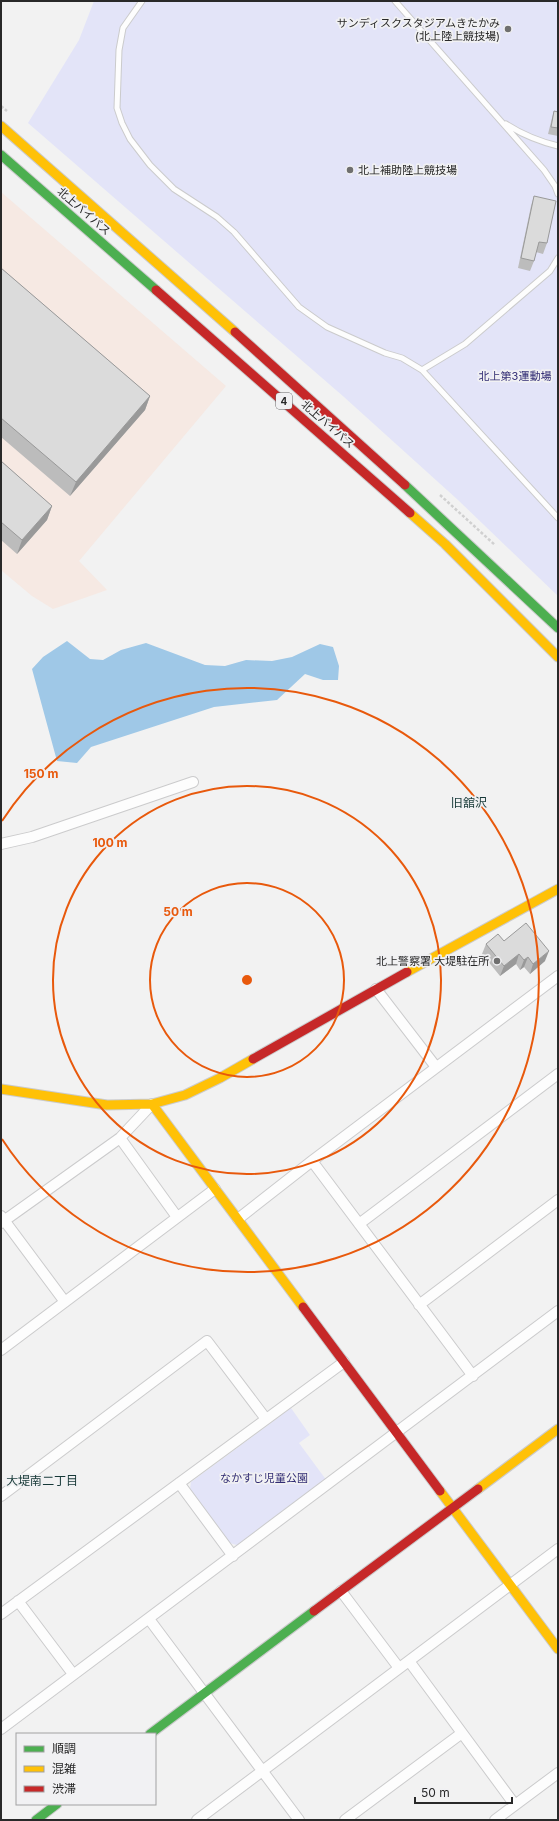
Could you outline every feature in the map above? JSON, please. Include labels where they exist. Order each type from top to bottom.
[{"type":"main road","name":"北上バイパス","points":[[1,126],[340,426],[457,532],[558,628]]},
{"type":"main road","name":"北上バイパス","points":[[1,155],[321,433],[439,539],[558,657]]},
{"type":"main road","points":[[1,1089],[107,1104],[152,1104],[185,1095],[220,1078],[376,989],[558,889]]},
{"type":"main road","points":[[152,1104],[558,1649]]},
{"type":"main road","points":[[151,1733],[558,1429]]},
{"type":"main road","points":[[36,1820],[56,1805]]},
{"type":"street","points":[[1,844],[32,836],[193,782]]},
{"type":"street","points":[[238,1219],[312,1161],[558,976]]},
{"type":"street","points":[[376,989],[436,1067]]},
{"type":"street","points":[[359,1224],[558,1074]]},
{"type":"street","points":[[65,1302],[2,1220],[120,1138],[152,1104]]},
{"type":"street","points":[[120,1138],[177,1217]]},
{"type":"street","points":[[312,1161],[473,1376]]},
{"type":"street","points":[[1,1350],[215,1189]]},
{"type":"street","points":[[419,1305],[558,1200]]},
{"type":"street","points":[[1,1729],[558,1312]]},
{"type":"street","points":[[1,1496],[207,1341],[266,1418]]},
{"type":"street","points":[[1,1614],[344,1362]]},
{"type":"street","points":[[179,1483],[233,1556]]},
{"type":"street","points":[[197,1820],[558,1549]]},
{"type":"street","points":[[341,1591],[399,1668]]},
{"type":"street","points":[[18,1601],[73,1674]]},
{"type":"street","points":[[149,1619],[300,1820]]},
{"type":"street","points":[[409,1661],[515,1805]]},
{"type":"street","points":[[345,1820],[462,1733]]},
{"type":"street","points":[[495,1820],[558,1773]]},
{"type":"lane","points":[[142,1],[123,28],[119,50],[117,108],[122,123],[130,138],[146,160],[174,189],[216,217],[234,232],[298,306],[327,326],[385,353],[402,358],[422,370],[558,518]]},
{"type":"lane","points":[[395,1],[544,170],[555,186],[558,194]]},
{"type":"lane","points":[[500,120],[528,137],[558,146]]},
{"type":"lane","points":[[550,271],[558,258]]},
{"type":"lane","points":[[422,370],[465,344],[558,264]]},
{"type":"shaded area","points":[[1,192],[226,386],[79,561],[107,590],[53,609],[32,596],[1,570]]},
{"type":"green space","name":"北上第3運動場","points":[[94,1],[558,1],[558,596],[458,500],[344,397],[28,123],[79,40]]},
{"type":"green space","name":"なかすじ児童公園","points":[[291,1408],[310,1435],[299,1443],[327,1481],[240,1546],[230,1543],[190,1489],[191,1482]]},
{"type":"water","points":[[67,641],[90,659],[103,660],[121,650],[146,643],[205,665],[225,666],[246,660],[272,661],[292,657],[320,644],[333,647],[339,666],[338,680],[323,680],[305,674],[277,700],[214,707],[91,747],[77,763],[57,761],[32,669],[43,657]]},
{"type":"building","points":[[554,111],[558,112],[558,128],[551,127]]},
{"type":"building","points":[[534,196],[556,201],[547,243],[539,242],[534,261],[521,258]]},
{"type":"building","points":[[1,268],[150,396],[76,482],[1,418]]},
{"type":"building","points":[[1,461],[52,506],[22,540],[1,522]]},
{"type":"building","points":[[526,923],[549,951],[533,964],[528,957],[524,960],[519,954],[504,966],[486,944],[498,934],[504,941]]},
{"type":"traffic: fast","points":[[1,155],[156,290]]},
{"type":"traffic: fast","points":[[405,485],[558,628]]},
{"type":"traffic: fast","points":[[151,1733],[314,1611]]},
{"type":"traffic: fast","points":[[36,1820],[56,1805]]},
{"type":"traffic: slow","points":[[1,126],[235,332]]},
{"type":"traffic: slow","points":[[410,513],[445,544],[558,657]]},
{"type":"traffic: slow","points":[[407,972],[558,889]]},
{"type":"traffic: slow","points":[[1,1089],[107,1105],[152,1104],[185,1095],[220,1078],[253,1059]]},
{"type":"traffic: slow","points":[[152,1104],[303,1307]]},
{"type":"traffic: slow","points":[[478,1489],[558,1429]]},
{"type":"traffic: slow","points":[[440,1491],[558,1649]]},
{"type":"traffic: jam","points":[[156,290],[410,513]]},
{"type":"traffic: jam","points":[[235,332],[405,485]]},
{"type":"traffic: jam","points":[[253,1059],[407,972]]},
{"type":"traffic: jam","points":[[303,1307],[440,1491]]},
{"type":"traffic: jam","points":[[314,1611],[478,1489]]},
{"type":"place","name":"サンディスクスタジアムきたかみ (北上陸上競技場)","points":[[508,29]]},
{"type":"place","name":"北上補助陸上競技場","points":[[350,170]]},
{"type":"place","name":"北上警察署 大堤駐在所","points":[[497,961]]},
{"type":"district","name":"旧舘沢","points":[[469,802]]},
{"type":"district","name":"大堤南二丁目","points":[[42,1480]]}]
